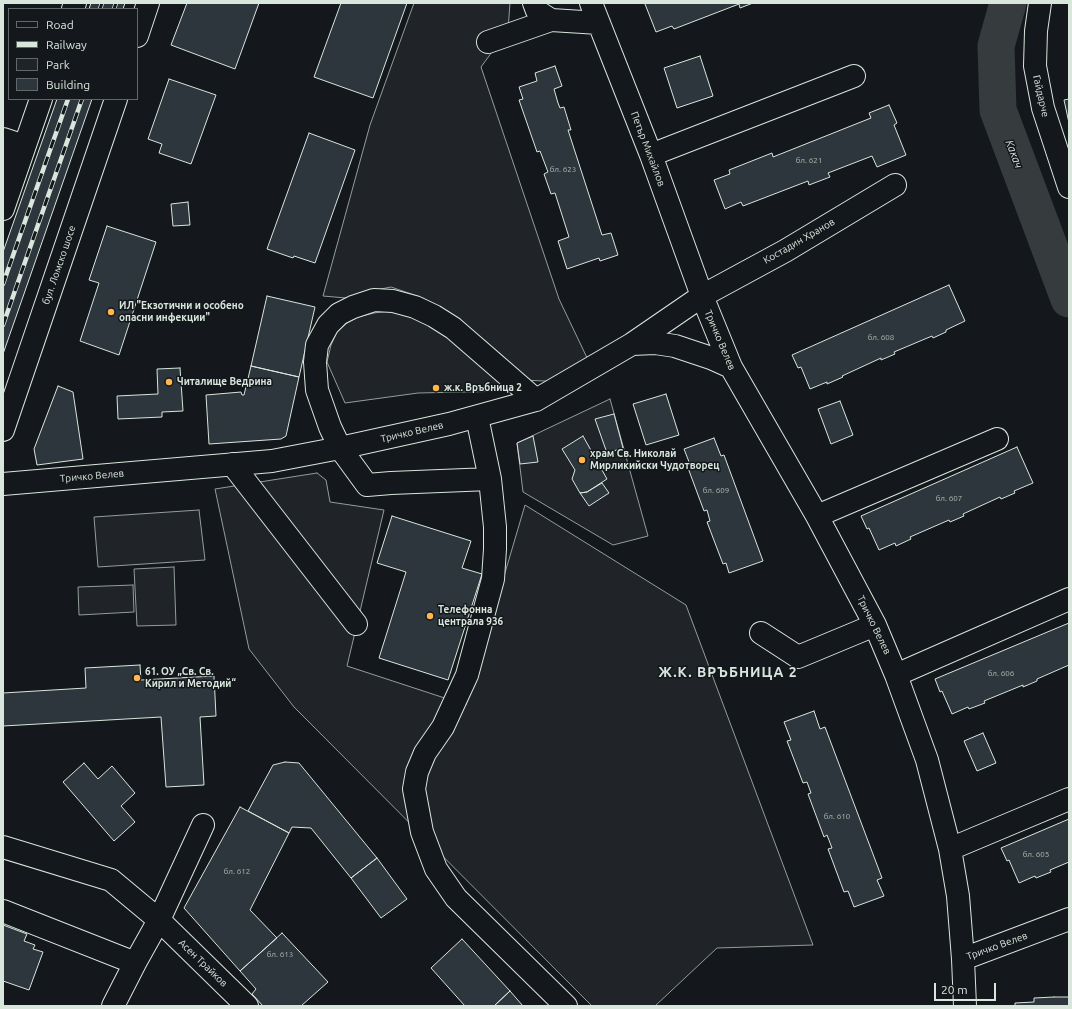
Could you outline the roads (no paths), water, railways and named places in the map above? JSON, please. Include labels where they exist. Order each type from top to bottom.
[{"type":"street","points":[[138,33],[148,3]]},
{"type":"street","points":[[534,3],[537,11],[551,20]]},
{"type":"street","name":"Петър Михайлов","points":[[591,3],[651,155],[702,296]]},
{"type":"street","name":"Гайдарче","points":[[1040,3],[1036,31],[1035,66],[1043,108],[1069,187]]},
{"type":"street","points":[[488,42],[551,20],[599,23]]},
{"type":"street","points":[[651,155],[854,76]]},
{"type":"street","points":[[3,208],[41,100]]},
{"type":"street","name":"бул. Ломско шосе","points":[[3,430],[116,100]]},
{"type":"street","points":[[3,139],[24,146]]},
{"type":"street","points":[[3,162],[24,146]]},
{"type":"street","name":"Костадин Хранов","points":[[702,296],[785,251],[895,185]]},
{"type":"street","name":"Тричко Велев","points":[[3,484],[272,461],[340,448],[477,417],[536,400],[632,344],[702,296],[730,367],[816,516],[875,624],[896,675],[927,760],[950,849],[958,896],[963,959],[1069,919]]},
{"type":"street","points":[[490,479],[367,485],[340,448],[330,427],[317,390],[315,362],[317,345],[328,325],[339,314],[353,307],[374,300],[393,301],[415,307],[434,316],[453,328],[536,400]]},
{"type":"street","points":[[632,344],[655,343],[675,346],[711,358],[730,367]]},
{"type":"street","points":[[477,417],[490,479],[495,527],[495,549],[492,579],[467,675],[443,727],[425,753],[417,772],[414,788],[422,832],[436,869],[456,898],[566,1006]]},
{"type":"street","points":[[816,516],[997,439]]},
{"type":"street","points":[[232,464],[356,624]]},
{"type":"street","points":[[896,675],[1069,599]]},
{"type":"street","points":[[760,633],[798,657],[875,624]]},
{"type":"street","points":[[950,849],[1069,798]]},
{"type":"street","points":[[113,1006],[159,920],[203,825]]},
{"type":"street","name":"Асен Трайков","points":[[3,847],[111,880],[159,920],[247,1006]]},
{"type":"street","points":[[3,911],[135,963]]},
{"type":"street","points":[[963,959],[965,1006]]},
{"type":"waterway","name":"Какач","points":[[1008,3],[996,46],[998,110],[1069,299]]},
{"type":"railway","points":[[100,8],[102,3]]},
{"type":"railway","points":[[114,8],[116,3]]},
{"type":"railway","points":[[3,284],[68,100]]},
{"type":"railway","points":[[3,325],[82,100]]},
{"type":"place","name":"ИЛ \"Екзотични и особено опасни инфекции\"","points":[[111,312]]},
{"type":"place","name":"Читалище Ведрина","points":[[169,382]]},
{"type":"place","name":"ж.к. Връбница 2","points":[[436,388]]},
{"type":"place","name":"храм Св. Николай Мирликийски Чудотворец","points":[[582,460]]},
{"type":"place","name":"Телефонна централа 936","points":[[430,616]]},
{"type":"place","name":"61. ОУ „Св. Св. Кирил и Методий“","points":[[137,678]]},
{"type":"district","name":"Ж.К. ВРЪБНИЦА 2","points":[[728,672]]}]
